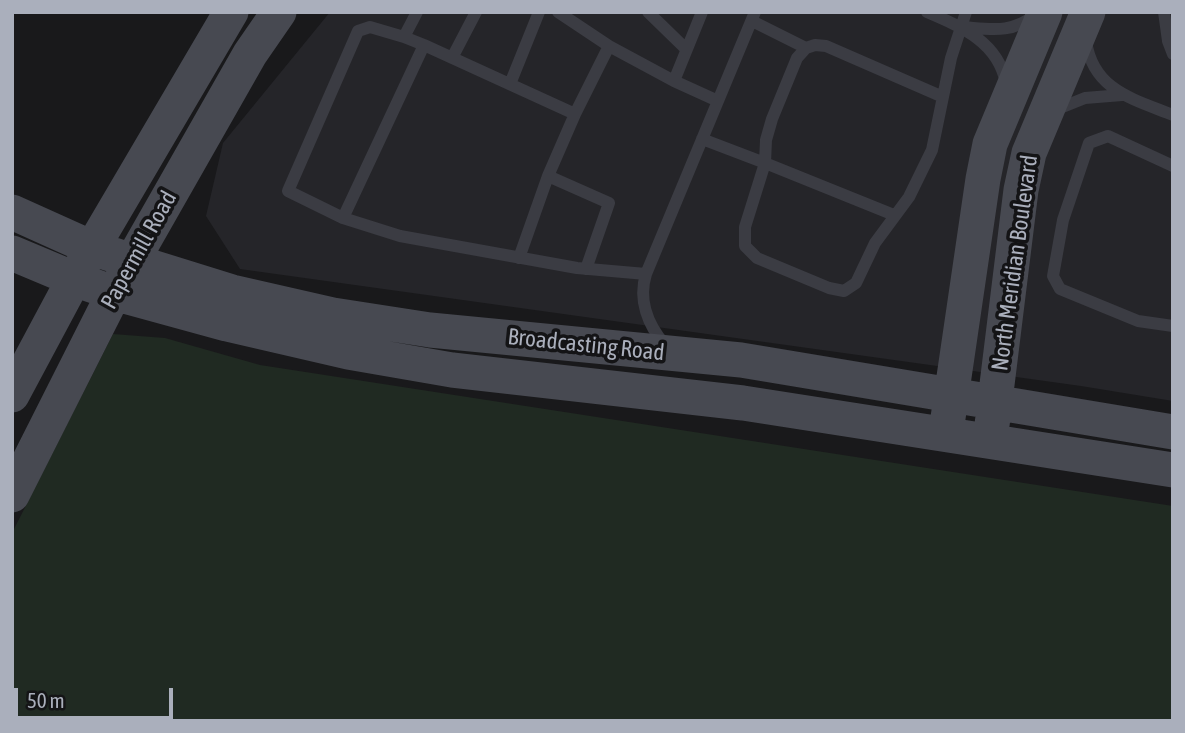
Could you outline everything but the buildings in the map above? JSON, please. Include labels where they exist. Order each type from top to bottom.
[{"type":"main road","name":"Papermill Road","points":[[12,395],[92,247],[231,12]]},
{"type":"main road","name":"Papermill Road","points":[[12,495],[114,293],[250,54],[279,12]]},
{"type":"main road","name":"North Meridian Boulevard","points":[[946,435],[990,144],[1045,12]]},
{"type":"main road","name":"North Meridian Boulevard","points":[[989,442],[1021,190],[1029,152],[1086,18]]},
{"type":"main road","name":"Broadcasting Road","points":[[12,212],[92,247],[132,261],[232,292],[334,315],[430,330],[741,360],[1173,432]]},
{"type":"main road","name":"Broadcasting Road","points":[[12,253],[114,293],[227,324],[348,352],[452,370],[743,403],[1173,470]]},
{"type":"lane","points":[[404,37],[417,12]]},
{"type":"lane","points":[[453,58],[476,12]]},
{"type":"lane","points":[[510,84],[540,12]]},
{"type":"lane","points":[[558,12],[609,46],[718,101]]},
{"type":"lane","points":[[648,12],[686,49]]},
{"type":"lane","points":[[674,81],[702,12]]},
{"type":"lane","points":[[927,12],[962,27],[988,46],[1004,74],[1007,88],[1006,106]]},
{"type":"lane","points":[[943,97],[826,46],[806,48],[797,58],[772,119],[766,141],[765,163],[745,227],[745,246],[757,258],[830,288],[844,291],[856,283],[875,243],[909,197],[932,150],[943,97],[951,58],[966,12]]},
{"type":"lane","points":[[962,27],[996,30],[1012,28],[1033,17],[1036,12]]},
{"type":"lane","points":[[1164,12],[1168,41],[1173,54]]},
{"type":"lane","points":[[684,355],[666,347],[650,322],[642,295],[646,274],[753,16],[806,48]]},
{"type":"lane","points":[[1086,18],[1087,48],[1102,80],[1122,95],[1173,115]]},
{"type":"lane","points":[[575,114],[425,45],[370,27],[358,31],[288,191],[343,218],[400,236],[586,269],[646,274]]},
{"type":"lane","points":[[343,218],[425,45]]},
{"type":"lane","points":[[519,258],[548,176],[609,46]]},
{"type":"lane","points":[[1045,115],[1085,98],[1122,95]]},
{"type":"lane","points":[[1173,166],[1108,136],[1089,143],[1063,220],[1053,276],[1060,289],[1138,321],[1173,326]]},
{"type":"lane","points":[[702,139],[894,215]]},
{"type":"lane","points":[[548,176],[609,203],[586,269]]},
{"type":"shaded area","points":[[330,12],[1173,12],[1173,401],[240,269],[206,216],[223,143]]},
{"type":"shaded area","points":[[113,334],[165,338],[260,365],[1173,506],[1173,721],[12,721],[12,533]]}]
